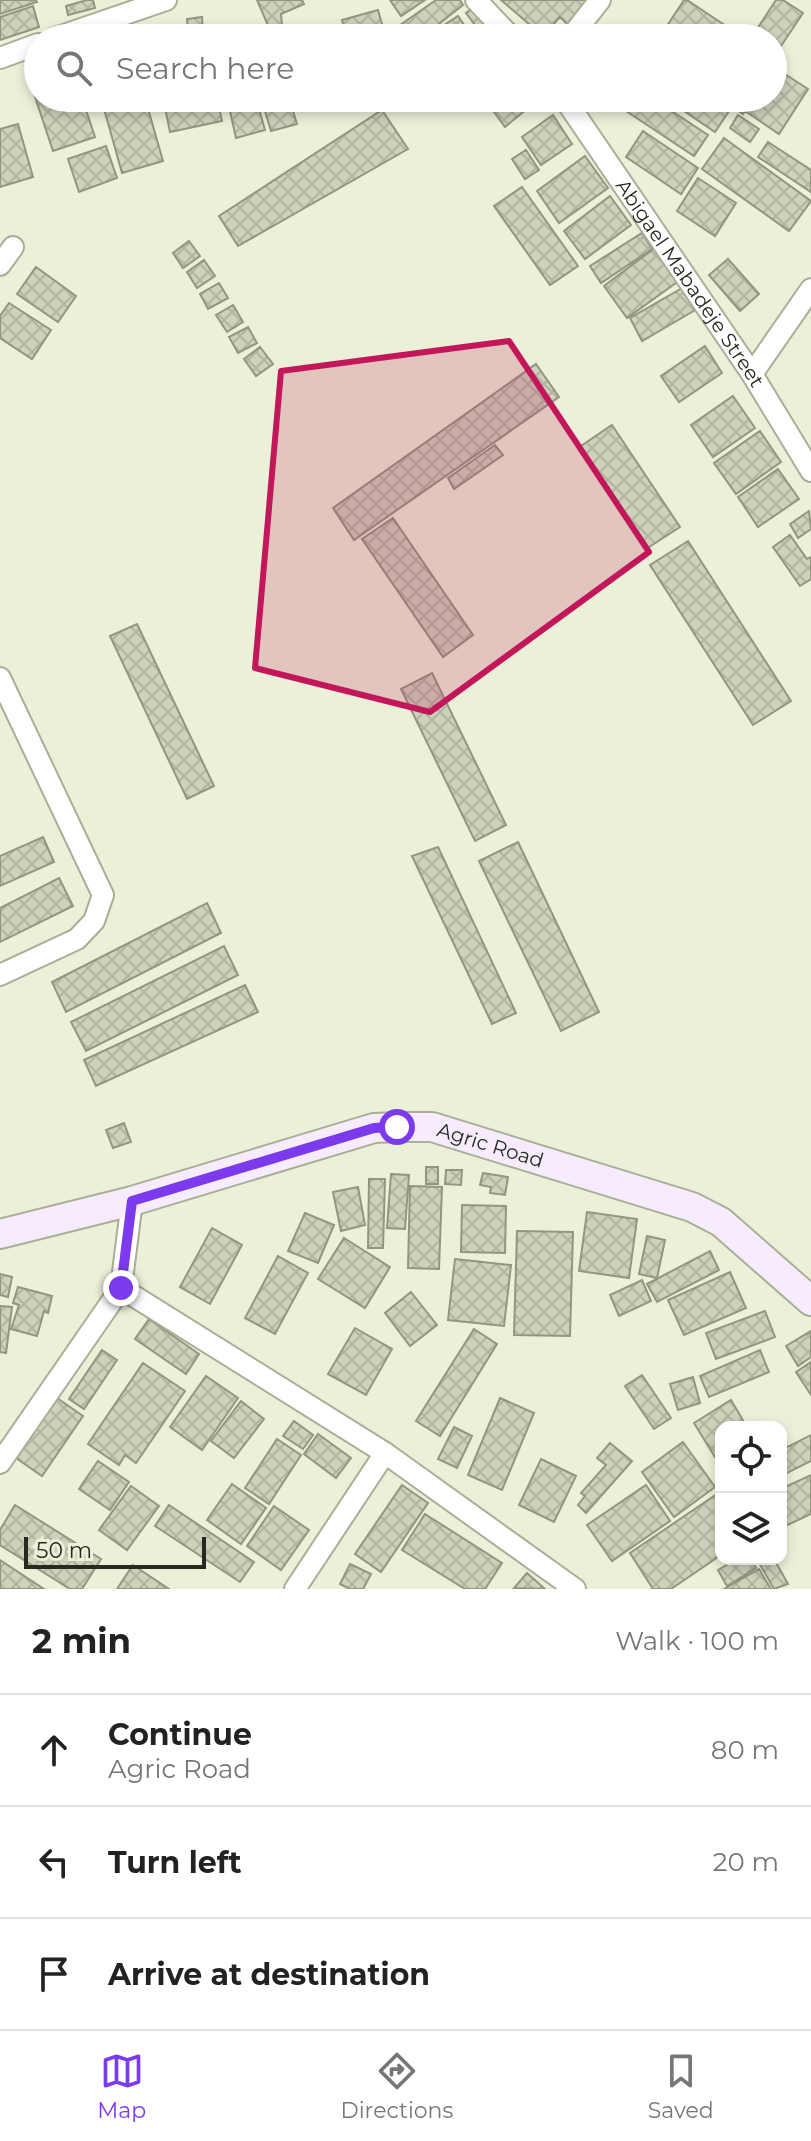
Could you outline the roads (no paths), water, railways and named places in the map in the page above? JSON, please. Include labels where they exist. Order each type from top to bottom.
[{"type":"street","points":[[96,24],[166,0]]},
{"type":"street","points":[[476,0],[499,24]]},
{"type":"street","points":[[581,24],[600,0]]},
{"type":"street","points":[[0,58],[24,49]]},
{"type":"street","name":"Abigael Mabadeje Street","points":[[574,112],[752,374],[811,471]]},
{"type":"street","points":[[0,265],[13,247]]},
{"type":"street","points":[[752,374],[811,289]]},
{"type":"street","points":[[0,678],[103,895],[94,921],[77,939],[0,975]]},
{"type":"street","name":"Agric Road","points":[[0,1234],[132,1201],[374,1128],[432,1127],[692,1207],[721,1222],[811,1301]]},
{"type":"street","points":[[0,1463],[121,1288],[132,1201]]},
{"type":"street","points":[[121,1288],[385,1453],[575,1589]]},
{"type":"street","points":[[295,1589],[385,1453]]}]
